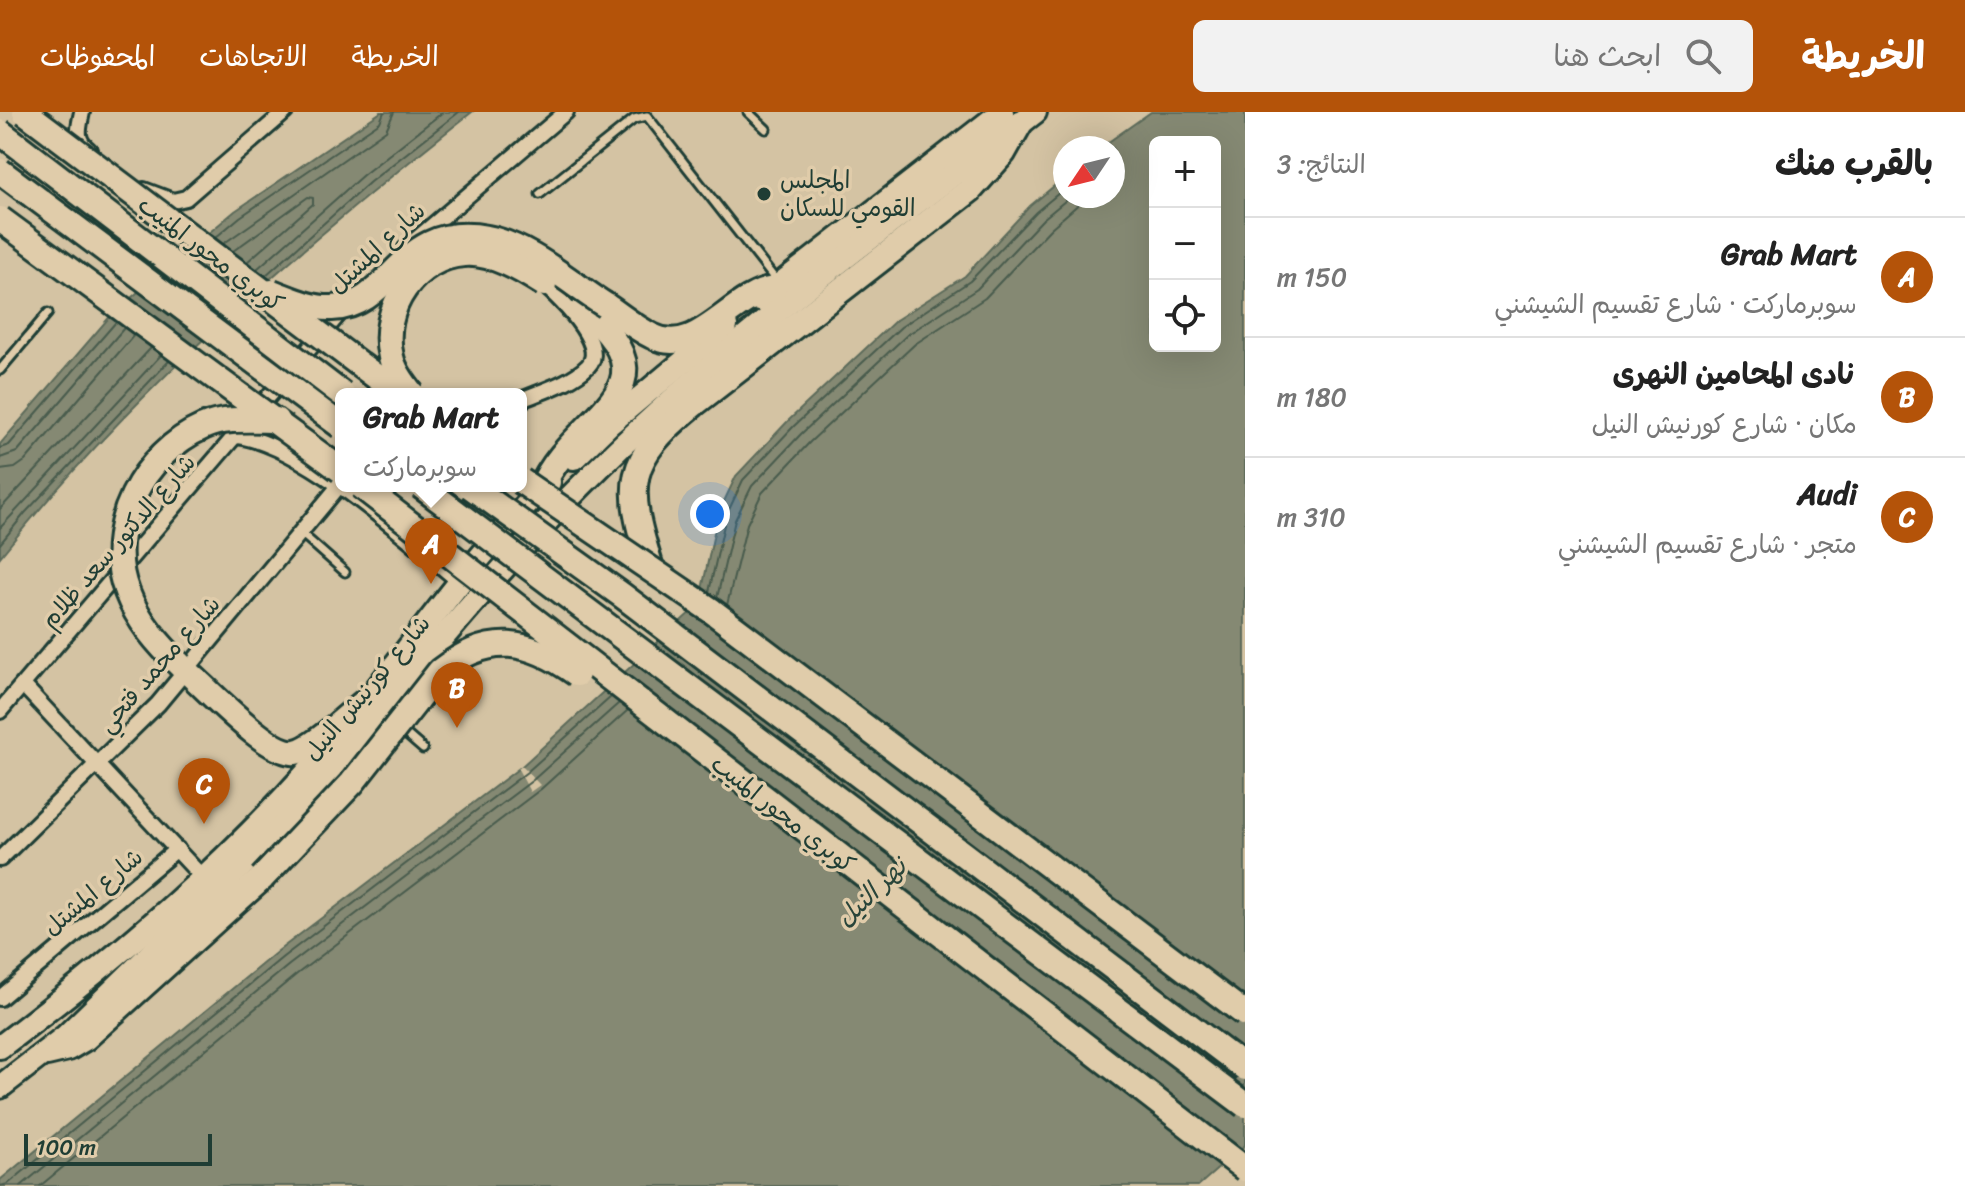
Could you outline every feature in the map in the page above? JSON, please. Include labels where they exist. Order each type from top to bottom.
[{"type":"highway","name":"كوبري محور المنيب","points":[[25,112],[391,388]]},
{"type":"highway","points":[[651,568],[634,505],[634,483],[651,443],[694,404],[878,264],[985,175],[1019,116]]},
{"type":"highway","name":"شارع كورنيش النيل","points":[[530,486],[609,424],[682,360],[777,287],[1019,116]]},
{"type":"highway","name":"شارع كورنيش النيل","points":[[0,1047],[131,945],[204,879],[641,427],[761,325],[1019,116]]},
{"type":"highway","name":"كوبري محور المنيب","points":[[0,132],[335,389]]},
{"type":"highway","points":[[0,171],[335,422]]},
{"type":"highway","name":"كوبري محور المنيب","points":[[0,219],[276,420],[335,471]]},
{"type":"highway","points":[[257,287],[319,307],[346,306],[370,295],[413,252],[441,239],[472,236],[517,249],[594,307],[620,346],[627,364],[625,382],[615,397],[530,486],[651,568],[1245,1014]]},
{"type":"highway","points":[[408,388],[391,356],[388,333],[393,310],[412,280],[440,259],[463,254],[487,255],[653,337],[674,341],[695,336],[752,295],[777,287]]},
{"type":"highway","points":[[276,420],[205,426],[182,438],[157,460],[136,485],[122,535],[125,589],[150,634],[184,669],[280,750],[294,753],[307,748],[374,706]]},
{"type":"highway","name":"كوبري محور المنيب","points":[[361,492],[1245,1169]]},
{"type":"highway","name":"كوبري محور المنيب","points":[[429,492],[1245,1105]]},
{"type":"highway","points":[[478,492],[623,596],[1245,1068]]},
{"type":"highway","name":"شارع كورنيش النيل","points":[[0,1087],[47,1053],[259,851],[374,706],[526,492]]},
{"type":"highway","points":[[47,1053],[68,1048],[85,1038],[262,878],[352,783],[440,671],[472,651],[490,646],[527,645],[543,651],[603,690],[644,707]]},
{"type":"street","points":[[82,112],[79,141],[144,190],[173,201],[186,198],[285,112]]},
{"type":"street","name":"شارع المشتل","points":[[237,436],[329,324],[367,283],[566,112]]},
{"type":"street","points":[[409,246],[421,258],[465,249],[512,261],[551,290],[567,307],[592,348],[591,363],[567,380],[527,397]]},
{"type":"street","points":[[237,436],[264,441],[335,475]]},
{"type":"street","name":"شارع الدكتور سعد ظلام","points":[[0,711],[237,436]]},
{"type":"street","name":"شارع محمد فتحي","points":[[0,859],[98,765],[337,492]]},
{"type":"street","points":[[359,492],[460,582]]},
{"type":"street","points":[[23,685],[204,879]]},
{"type":"street","name":"شارع المشتل","points":[[0,998],[177,849]]},
{"type":"lane","points":[[748,112],[766,129]]},
{"type":"lane","points":[[540,194],[634,119],[647,116],[777,287]]},
{"type":"lane","points":[[0,370],[48,313]]},
{"type":"lane","points":[[301,533],[345,572]]},
{"type":"lane","points":[[374,706],[423,749]]},
{"type":"water","points":[[381,112],[472,112],[346,214],[223,321],[107,435],[0,557],[0,444],[113,313],[235,211]]},
{"type":"water","name":"نهر النيل","points":[[1151,112],[1245,112],[1245,1145],[1198,1186],[0,1186],[0,1180],[278,951],[522,766],[693,610],[703,585],[718,514],[736,476],[788,421],[896,320],[965,276],[1030,206],[1053,187],[1053,208],[1125,208],[1125,136],[1117,136]]},
{"type":"pier","points":[[522,766],[540,785],[530,792],[518,769]]},
{"type":"place","name":"المجلس القومي للسكان","points":[[764,194]]},
{"type":"place","name":"Grab Mart","points":[[431,584]]},
{"type":"place","name":"نادى المحامين النهرى","points":[[457,728]]},
{"type":"place","name":"Audi","points":[[204,824]]}]
